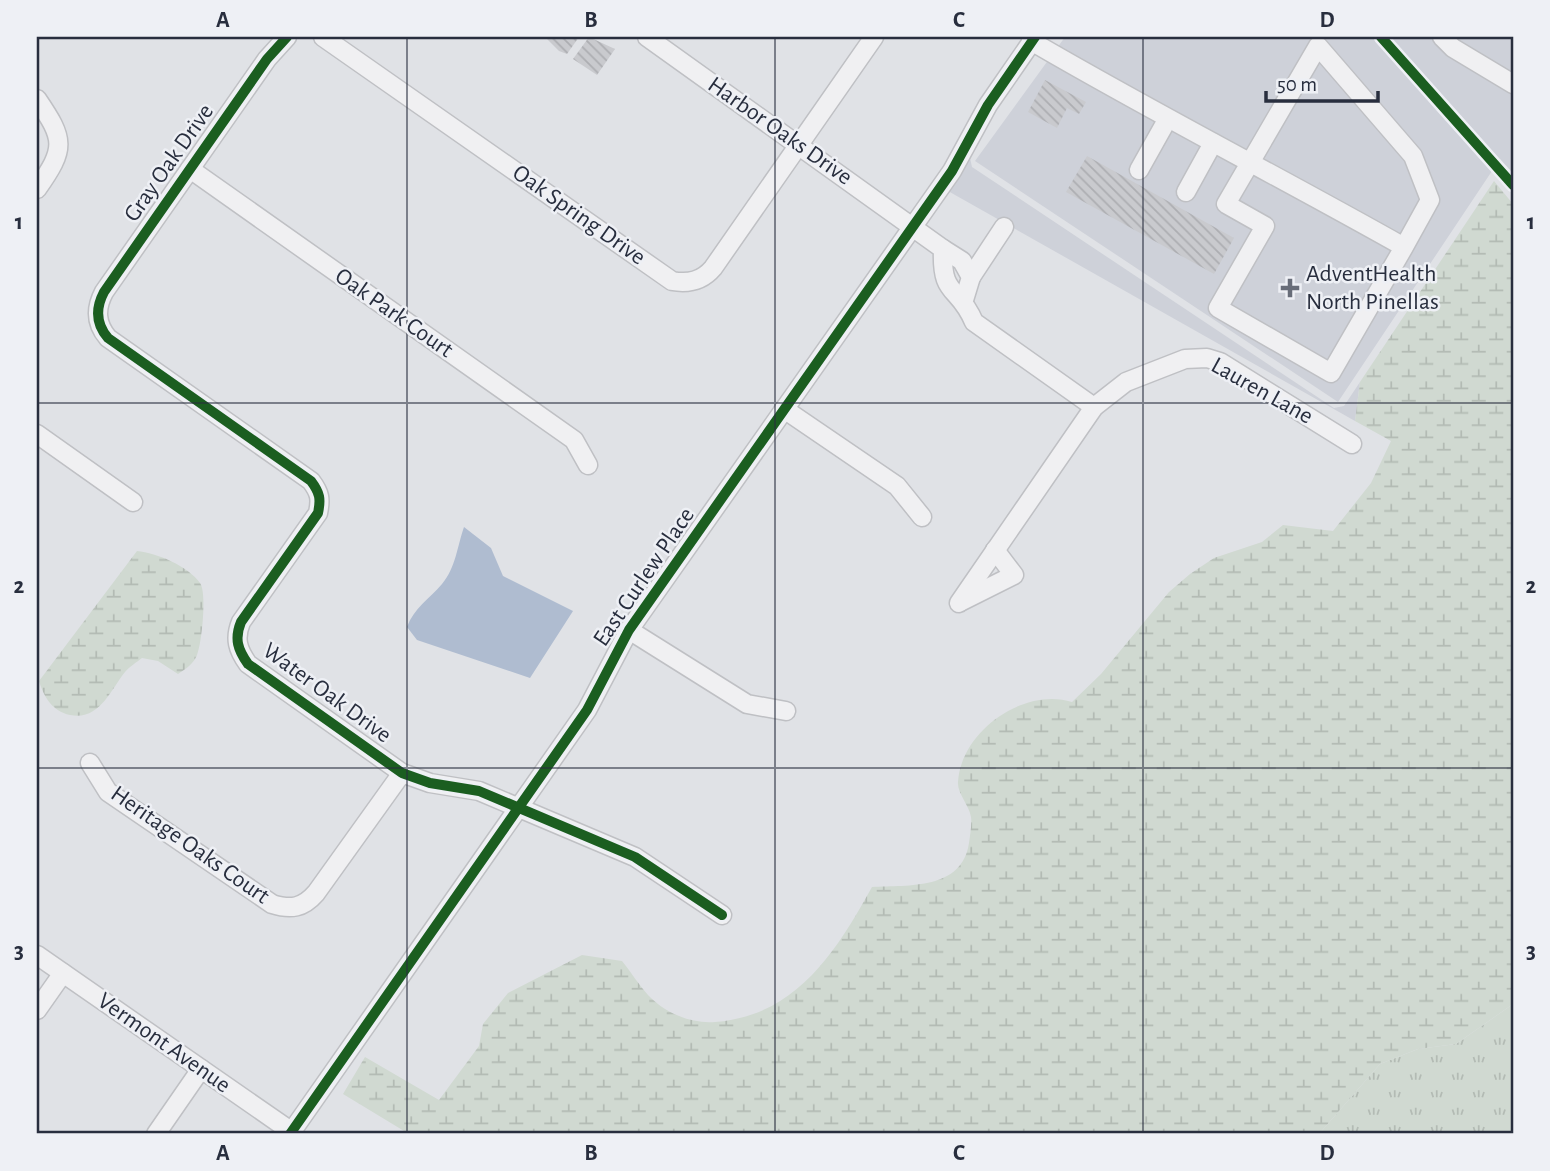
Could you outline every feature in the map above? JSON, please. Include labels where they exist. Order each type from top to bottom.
[{"type":"street","name":"Gray Oak Drive","points":[[98,319],[104,292],[267,59],[287,37]]},
{"type":"street","name":"Oak Spring Drive","points":[[323,37],[672,281],[687,284],[706,276],[874,37]]},
{"type":"street","name":"Harbor Oaks Drive","points":[[648,37],[913,226]]},
{"type":"street","points":[[1442,37],[1453,48],[1513,84]]},
{"type":"street","points":[[1033,39],[1167,120],[1251,162],[1404,247]]},
{"type":"street","name":"East Curlew Place","points":[[291,1133],[587,710],[629,630],[957,163],[988,105],[1033,39]]},
{"type":"street","points":[[1318,46],[1413,156],[1430,200],[1404,247],[1331,373],[1218,308],[1265,226],[1226,204],[1318,46]]},
{"type":"street","points":[[37,99],[54,125],[61,142],[56,160],[37,189]]},
{"type":"street","points":[[1139,170],[1167,120]]},
{"type":"street","points":[[1186,192],[1213,143]]},
{"type":"street","name":"Oak Park Court","points":[[190,169],[575,440],[589,465]]},
{"type":"street","points":[[913,226],[962,261],[971,277]]},
{"type":"street","points":[[964,300],[971,277],[1004,227]]},
{"type":"street","points":[[943,248],[943,279],[951,293],[964,300],[974,322],[1094,407]]},
{"type":"street","name":"Water Oak Drive","points":[[98,319],[104,333],[115,344],[311,481],[318,491],[321,500],[318,513],[241,622],[237,645],[248,664],[402,773],[430,783],[479,791],[516,809],[635,857],[722,915]]},
{"type":"street","name":"Lauren Lane","points":[[995,550],[1094,407],[1126,382],[1185,359],[1207,358],[1220,362],[1352,444]]},
{"type":"street","points":[[784,409],[897,486],[922,517]]},
{"type":"street","points":[[37,435],[133,502]]},
{"type":"street","points":[[629,630],[747,704],[786,711]]},
{"type":"street","name":"Heritage Oaks Court","points":[[90,763],[108,792],[272,904],[290,908],[304,905],[316,893],[402,773]]},
{"type":"street","name":"Vermont Avenue","points":[[37,955],[291,1133]]},
{"type":"street","points":[[37,1010],[63,973]]},
{"type":"street","points":[[156,1134],[201,1069]]},
{"type":"shaded area","name":"AdventHealth North Pinellas","points":[[1065,37],[1513,37],[1513,173],[1500,159],[1338,402],[975,161]]},
{"type":"shaded area","points":[[970,158],[972,167],[1334,408],[1344,406],[1360,382],[1355,421],[948,191]]},
{"type":"green space","points":[[1494,181],[1513,204],[1513,1004],[1456,1044],[1418,1049],[1380,1064],[1319,1134],[409,1134],[343,1094],[365,1057],[439,1100],[479,1046],[483,1024],[508,993],[582,955],[622,961],[648,995],[679,1016],[715,1022],[744,1017],[769,1008],[791,994],[828,957],[872,887],[932,882],[956,869],[964,858],[969,843],[971,823],[958,782],[962,763],[970,746],[983,730],[998,717],[1034,701],[1053,699],[1072,702],[1101,674],[1169,592],[1190,574],[1214,558],[1262,542],[1283,525],[1333,531],[1371,483],[1391,441],[1355,421],[1360,382]]},
{"type":"green space","points":[[137,551],[172,561],[200,583],[203,618],[197,655],[189,666],[178,674],[158,661],[142,658],[127,670],[96,709],[80,716],[64,713],[50,703],[39,681]]},
{"type":"green space","points":[[1513,1004],[1513,1134],[1319,1134],[1380,1064],[1418,1049],[1456,1044]]},
{"type":"water","points":[[464,527],[491,548],[503,576],[573,611],[530,678],[417,640],[407,627],[418,609],[447,577]]},
{"type":"building","points":[[545,37],[579,37],[567,54],[559,51]]},
{"type":"building","points":[[589,37],[615,49],[597,75],[573,59]]},
{"type":"building","points":[[1045,80],[1086,102],[1079,114],[1067,108],[1057,128],[1028,112]]},
{"type":"building","points":[[1087,156],[1234,238],[1214,274],[1066,192]]},
{"type":"cycle path","points":[[287,37],[267,59],[104,292],[98,310],[99,322],[108,338],[311,481],[318,493],[318,513],[241,622],[238,644],[242,654],[248,664],[402,773],[430,783],[479,791],[635,857],[722,915]]},
{"type":"cycle path","points":[[290,1134],[587,710],[629,630],[952,171],[988,105],[1035,37]]},
{"type":"cycle path","points":[[1381,37],[1513,185]]},
{"type":"place","name":"AdventHealth North Pinellas","points":[[1290,288]]}]
